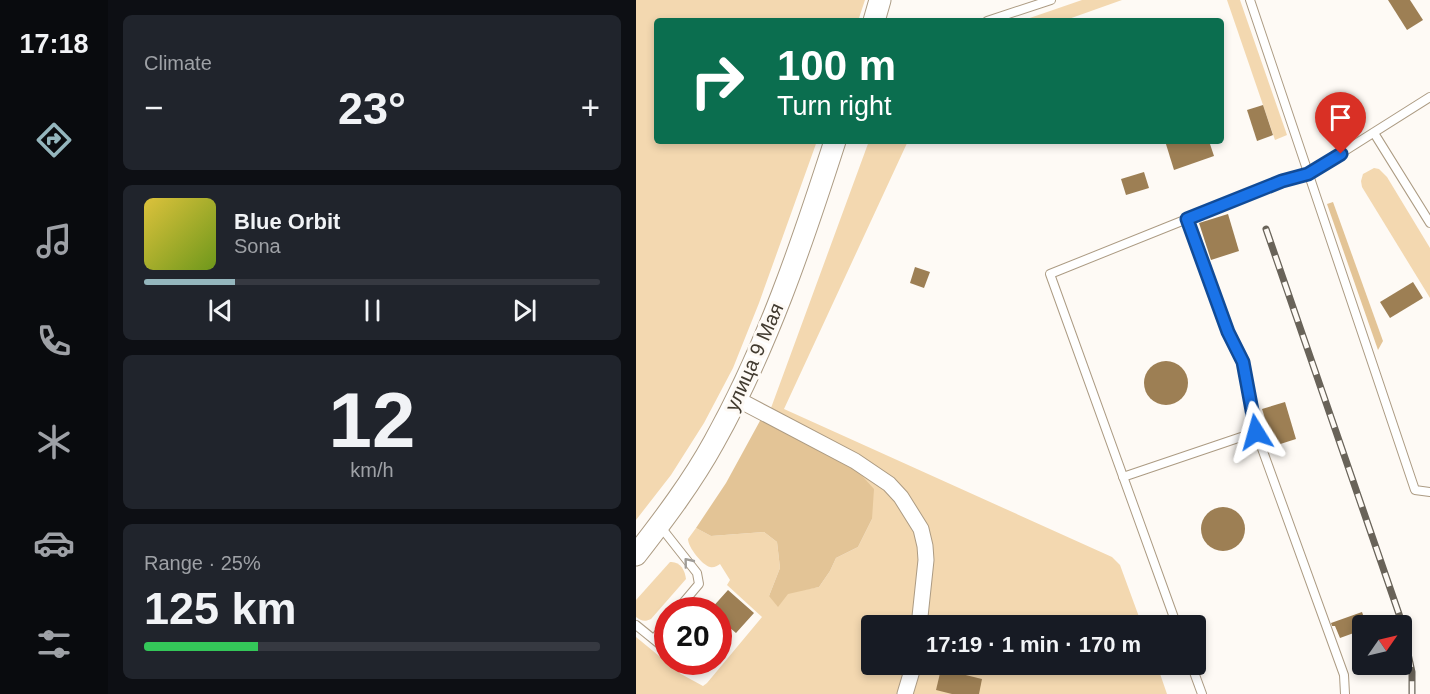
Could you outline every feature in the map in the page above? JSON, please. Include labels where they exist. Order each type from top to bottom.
[{"type":"main road","name":"улица 9 Мая","points":[[636,555],[713,444],[737,399],[785,285],[834,144]]},
{"type":"street","points":[[737,399],[855,460],[889,484],[901,497],[921,529],[925,546],[926,561],[920,615]]},
{"type":"street","points":[[905,694],[911,675]]},
{"type":"lane","points":[[996,18],[1051,0]]},
{"type":"lane","points":[[1250,0],[1414,490],[1430,492]]},
{"type":"lane","points":[[1173,615],[1050,274],[1282,181],[1308,174],[1430,97]]},
{"type":"lane","points":[[1374,133],[1430,223]]},
{"type":"lane","points":[[1187,219],[1228,332],[1243,362],[1256,432],[1344,675],[1346,694]]},
{"type":"lane","points":[[1123,477],[1256,432]]},
{"type":"lane","points":[[659,525],[699,577],[699,584],[688,597]]},
{"type":"lane","points":[[636,625],[654,639]]},
{"type":"lane","points":[[1195,675],[1202,694]]},
{"type":"shaded area","points":[[636,0],[865,0],[859,18],[654,18],[654,144],[816,144],[759,303],[733,368],[704,423],[671,475],[636,520]]},
{"type":"shaded area","points":[[1082,0],[1122,0],[1071,18],[1030,18]]},
{"type":"shaded area","points":[[1227,0],[1240,0],[1287,135],[1275,140]]},
{"type":"shaded area","points":[[868,144],[907,144],[784,409],[1112,557],[1120,565],[1138,615],[926,615],[930,561],[903,494],[773,413],[771,408]]},
{"type":"shaded area","points":[[1374,168],[1379,169],[1387,177],[1430,248],[1430,298],[1362,187],[1363,174]]},
{"type":"shaded area","points":[[1333,202],[1383,341],[1378,350],[1327,204]]},
{"type":"shaded area","points":[[761,419],[854,467],[874,489],[872,519],[858,547],[836,558],[819,587],[788,594],[778,607],[769,596],[780,568],[777,542],[764,532],[711,536],[696,528],[726,483]]},
{"type":"shaded area","points":[[854,467],[886,488],[912,521],[920,546],[915,615],[861,615],[861,675],[907,675],[902,694],[636,694],[636,637],[654,652],[654,675],[683,675],[703,686],[714,675],[732,675],[732,653],[762,617],[727,585],[730,580],[720,564],[710,567],[696,555],[688,539],[696,528],[711,536],[764,532],[777,542],[780,568],[769,596],[819,587],[836,558],[858,547],[872,519]]},
{"type":"shaded area","points":[[670,562],[677,563],[681,567],[686,579],[670,597],[654,597],[654,616],[651,619],[645,621],[636,617],[636,600]]},
{"type":"shaded area","points":[[915,675],[1160,675],[1167,694],[909,694]]},
{"type":"building","points":[[1388,0],[1410,0],[1423,20],[1407,30]]},
{"type":"building","points":[[1263,105],[1273,135],[1257,141],[1247,110]]},
{"type":"building","points":[[1166,144],[1210,144],[1214,156],[1174,170]]},
{"type":"building","points":[[1144,172],[1149,188],[1126,195],[1121,179]]},
{"type":"building","points":[[1228,214],[1239,251],[1211,260],[1199,223]]},
{"type":"building","points":[[915,267],[930,272],[924,288],[910,283]]},
{"type":"building","points":[[1413,282],[1423,298],[1390,318],[1380,302]]},
{"type":"building","points":[[1166,361],[1181,368],[1188,383],[1181,398],[1166,405],[1151,398],[1144,383],[1151,368]]},
{"type":"building","points":[[1285,402],[1296,439],[1274,446],[1262,409]]},
{"type":"building","points":[[1223,507],[1238,514],[1245,529],[1238,544],[1223,551],[1208,544],[1201,529],[1208,514]]},
{"type":"building","points":[[728,590],[754,613],[736,633],[732,630],[732,597],[722,597]]},
{"type":"building","points":[[1352,616],[1352,634],[1340,638],[1335,626],[1331,623]]},
{"type":"building","points":[[940,675],[966,675],[982,679],[979,694],[952,694],[936,690]]},
{"type":"railway","points":[[1266,229],[1400,617],[1412,672],[1412,694]]},
{"type":"route","points":[[1256,432],[1243,362],[1228,332],[1187,219],[1282,181],[1308,174],[1341,154]]}]
